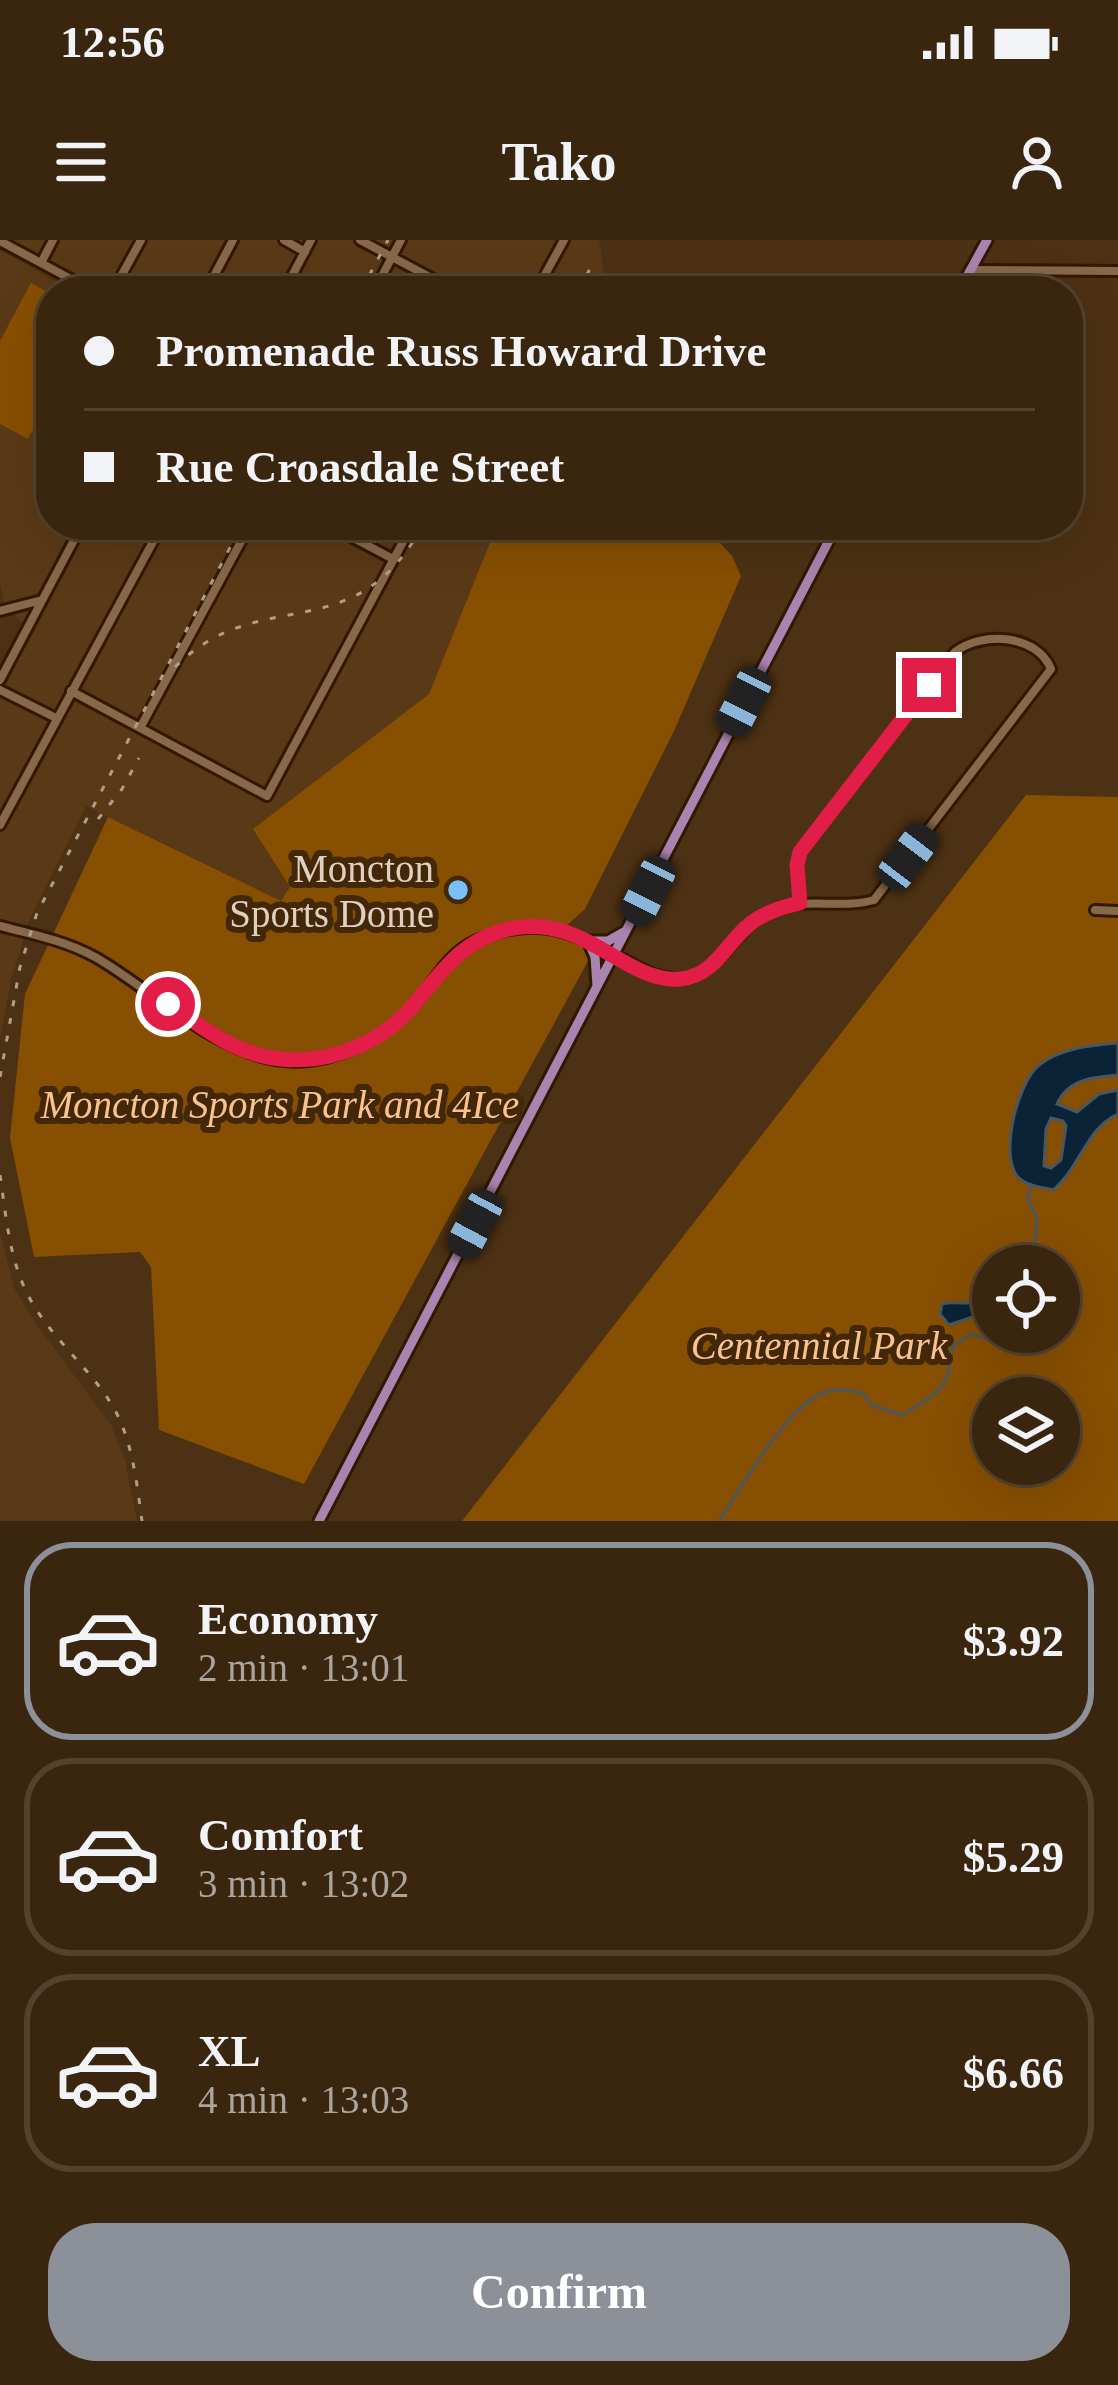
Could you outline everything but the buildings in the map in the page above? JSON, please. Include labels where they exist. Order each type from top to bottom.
[{"type":"main road","points":[[967,276],[987,240]]},
{"type":"main road","points":[[319,1521],[829,540]]},
{"type":"main road","points":[[597,990],[596,957],[588,941],[608,941],[629,929]]},
{"type":"street","points":[[41,263],[53,240]]},
{"type":"street","points":[[121,276],[140,240]]},
{"type":"street","points":[[214,276],[233,240]]},
{"type":"street","points":[[284,240],[305,252]]},
{"type":"street","points":[[292,276],[311,240]]},
{"type":"street","points":[[360,240],[428,276]]},
{"type":"street","points":[[382,276],[401,240]]},
{"type":"street","points":[[544,276],[564,240]]},
{"type":"street","points":[[0,241],[65,276]]},
{"type":"street","points":[[970,270],[1118,271]]},
{"type":"street","points":[[0,680],[74,540]]},
{"type":"street","points":[[0,825],[154,540]]},
{"type":"street","points":[[140,728],[242,540]]},
{"type":"street","points":[[356,540],[393,560]]},
{"type":"street","points":[[71,691],[267,796],[404,540]]},
{"type":"street","points":[[0,610],[43,599]]},
{"type":"street","points":[[1,926],[94,956],[232,1045],[278,1060],[351,1051],[382,1034],[410,1010],[447,962],[471,943],[506,929],[553,928],[664,978],[692,976],[717,961],[748,925],[781,907],[861,903],[879,895],[1051,669],[1048,661],[1021,641],[979,640],[955,652],[800,852],[800,903]]},
{"type":"street","points":[[0,690],[56,718]]},
{"type":"street","points":[[1095,910],[1118,911]]},
{"type":"shaded area","points":[[8,240],[599,240],[605,276],[75,276]]},
{"type":"shaded area","points":[[0,250],[46,276],[36,276],[36,540],[491,540],[429,694],[254,829],[290,887],[281,901],[86,806],[30,918],[11,980],[0,1040],[0,689],[30,631],[5,605],[0,583]]},
{"type":"shaded area","points":[[0,1232],[14,1288],[111,1425],[125,1461],[137,1521],[0,1521]]},
{"type":"green space","points":[[31,283],[36,286],[36,425],[28,439],[0,424],[0,341]]},
{"type":"green space","name":"Moncton Sports Park and 4Ice","points":[[491,540],[718,540],[741,576],[674,731],[585,909],[556,935],[594,950],[304,1484],[159,1430],[151,1267],[140,1252],[34,1257],[10,1138],[25,994],[108,817],[281,901],[290,887],[253,829],[429,694]]},
{"type":"green space","name":"Centennial Park","points":[[1026,795],[1118,797],[1118,1521],[462,1521]]},
{"type":"water","points":[[1118,1043],[1118,1075],[1075,1084],[1057,1104],[1077,1112],[1099,1094],[1118,1090],[1118,1114],[1090,1138],[1053,1190],[1021,1180],[1013,1167],[1010,1138],[1017,1104],[1030,1075],[1056,1055]],"holes":[[[1051,1118],[1063,1121],[1061,1160],[1051,1168],[1044,1166],[1046,1129]]]},
{"type":"water","points":[[972,1302],[972,1317],[949,1325],[940,1314],[942,1304]]},
{"type":"waterway","points":[[1031,1185],[1028,1200],[1037,1217],[1035,1245]]},
{"type":"waterway","points":[[719,1521],[766,1448],[811,1400],[835,1390],[863,1393],[871,1405],[902,1415],[939,1389],[948,1373],[952,1347],[972,1334]]},
{"type":"railway","points":[[369,276],[388,240]]},
{"type":"railway","points":[[586,276],[593,263]]},
{"type":"railway","points":[[0,1077],[20,967],[37,913],[234,540]]},
{"type":"railway","points":[[175,667],[208,641],[241,627],[337,604],[367,589],[396,564],[413,540]]},
{"type":"railway","points":[[98,819],[139,758]]},
{"type":"railway","points":[[0,1175],[21,1279],[36,1309],[116,1412],[130,1451],[142,1521]]},
{"type":"place","name":"Moncton Sports Dome","points":[[458,890]]},
{"type":"route","points":[[168,1004],[232,1045],[278,1060],[320,1058],[351,1051],[382,1034],[410,1010],[447,962],[471,943],[506,929],[553,928],[575,934],[652,974],[678,979],[692,976],[717,961],[748,925],[781,907],[800,903],[800,852],[929,685]]}]
